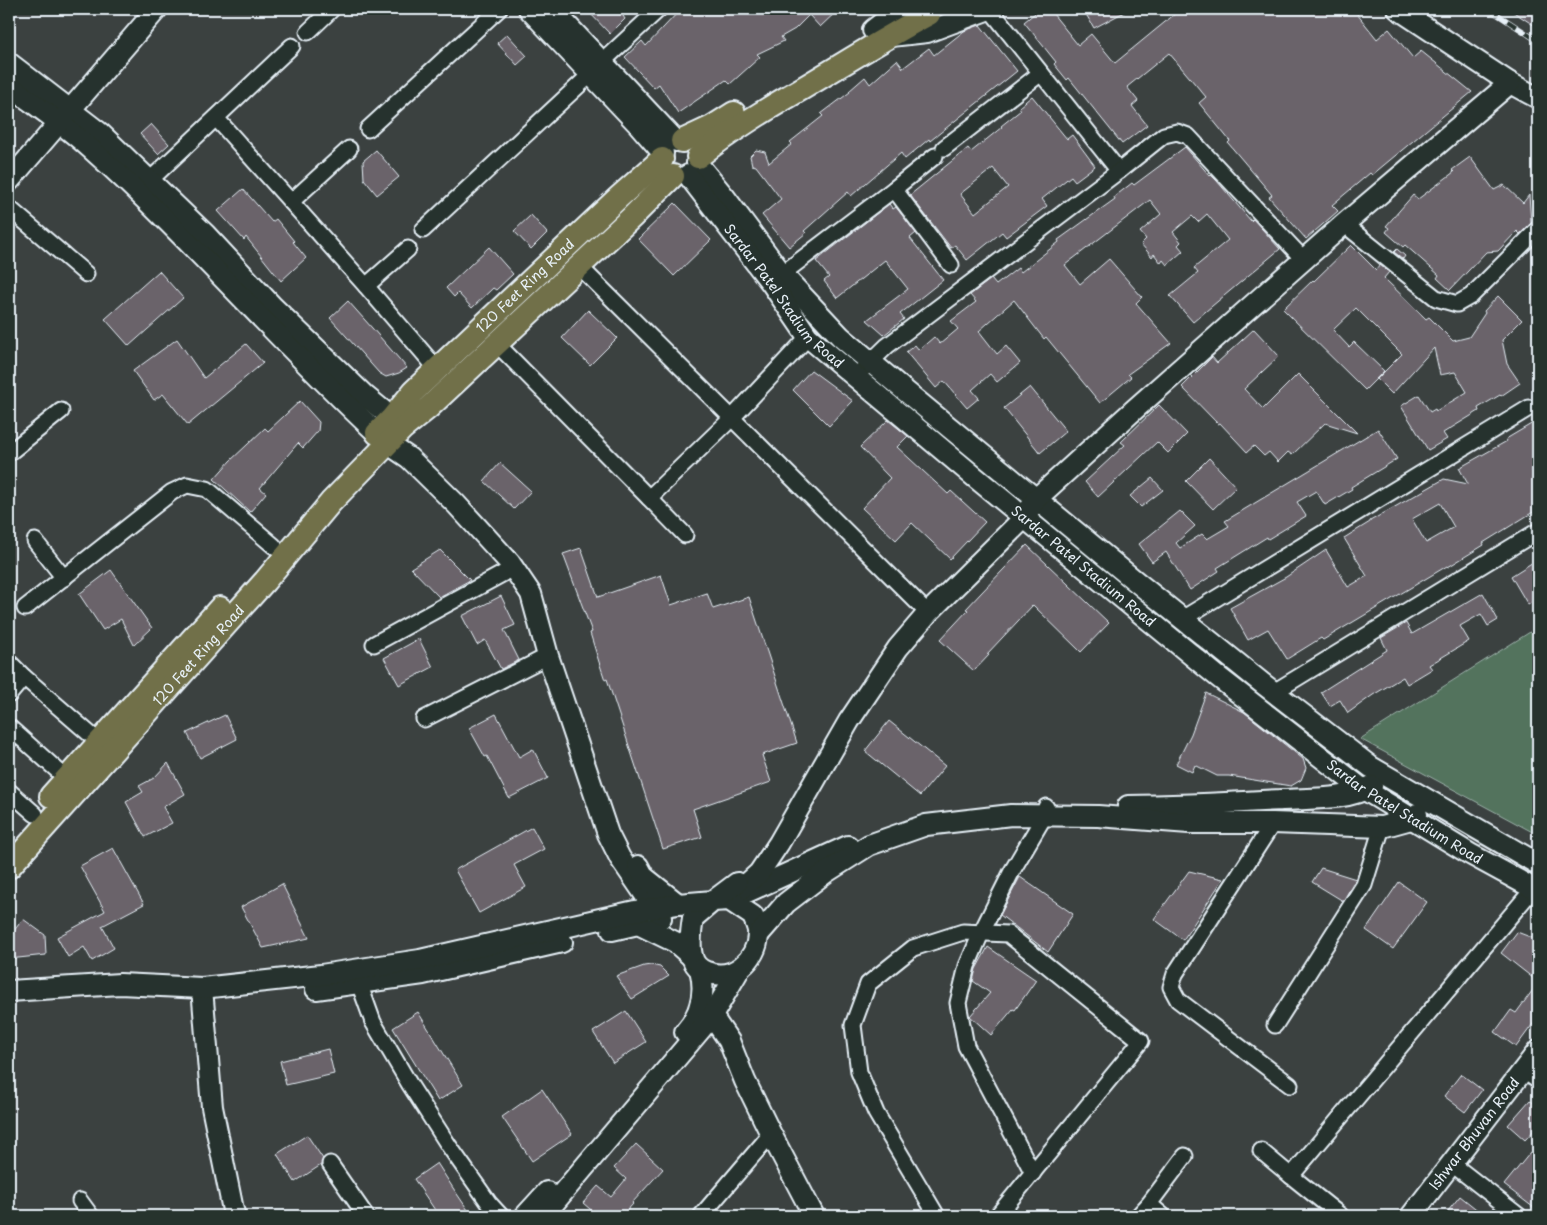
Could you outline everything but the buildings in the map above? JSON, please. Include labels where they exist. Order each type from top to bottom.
[{"type":"main road","name":"120 Feet Ring Road","points":[[9,844],[252,574],[318,493],[390,431],[428,408],[579,266],[680,158],[712,127],[881,33],[913,12]]},
{"type":"main road","name":"120 Feet Ring Road","points":[[9,867],[266,581],[390,431],[414,392],[618,198],[680,158]]},
{"type":"street","points":[[9,181],[156,9]]},
{"type":"street","points":[[308,32],[332,9]]},
{"type":"street","points":[[368,129],[498,9]]},
{"type":"street","points":[[529,9],[596,68]]},
{"type":"street","points":[[552,9],[596,68]]},
{"type":"street","points":[[423,230],[660,9]]},
{"type":"street","points":[[881,33],[927,32],[990,9],[1119,171]]},
{"type":"street","points":[[1398,9],[1510,83],[1538,98]]},
{"type":"street","points":[[150,180],[292,46]]},
{"type":"street","points":[[9,63],[63,116],[89,147],[194,247],[261,320],[390,431],[417,451],[518,556],[540,589],[618,830],[629,853],[644,877],[678,904]]},
{"type":"street","name":"Sardar Patel Stadium Road","points":[[596,68],[680,158],[724,196],[777,279],[808,337],[1024,518],[1217,676],[1338,770],[1365,790],[1411,819],[1536,890]]},
{"type":"street","points":[[777,279],[1041,73]]},
{"type":"street","points":[[721,901],[779,843],[849,721],[898,648],[928,613],[1024,518],[1036,499],[1344,224],[1510,83]]},
{"type":"street","points":[[9,85],[63,116],[100,134],[150,180],[206,235],[274,307],[364,395],[409,458],[456,504],[514,568],[531,594],[548,656],[608,834],[620,858],[655,907],[675,942],[696,963],[717,976],[739,970]]},
{"type":"street","points":[[216,118],[366,286],[438,370]]},
{"type":"street","points":[[856,376],[894,340],[1164,135],[1177,132],[1188,136],[1305,260]]},
{"type":"street","points":[[290,202],[349,149]]},
{"type":"street","points":[[894,189],[951,265]]},
{"type":"street","points":[[9,208],[86,274]]},
{"type":"street","points":[[1344,224],[1436,298],[1457,304],[1471,296],[1538,229]]},
{"type":"street","points":[[366,286],[408,248]]},
{"type":"street","points":[[579,266],[928,613]]},
{"type":"street","name":"Sardar Patel Stadium Road","points":[[777,279],[870,361],[1036,499],[1274,692],[1372,767],[1538,864]]},
{"type":"street","points":[[649,498],[732,418],[808,337]]},
{"type":"street","points":[[496,344],[685,535]]},
{"type":"street","points":[[1182,619],[1529,408]]},
{"type":"street","points":[[9,453],[61,411]]},
{"type":"street","points":[[25,608],[172,492],[187,485],[207,490],[274,546]]},
{"type":"street","points":[[1274,692],[1538,531]]},
{"type":"street","points":[[34,541],[64,578]]},
{"type":"street","points":[[374,644],[514,568]]},
{"type":"street","points":[[424,719],[548,656]]},
{"type":"street","points":[[9,662],[99,742]]},
{"type":"street","points":[[9,695],[24,677]]},
{"type":"street","points":[[9,727],[66,779]]},
{"type":"street","points":[[1319,798],[1334,783],[1338,770]]},
{"type":"street","points":[[814,1216],[771,1134],[728,1042],[706,1012],[704,983],[696,963],[690,937],[693,918],[721,901],[886,829],[952,811],[1046,811],[1191,806],[1319,798],[1346,795],[1365,790],[1388,777]]},
{"type":"street","points":[[9,791],[36,814]]},
{"type":"street","points":[[758,934],[786,903],[825,873],[869,845],[926,825],[1046,811],[1189,823],[1273,823],[1382,827],[1411,819],[1431,803]]},
{"type":"street","points":[[1033,1173],[966,1046],[958,1003],[967,966],[982,932],[1012,871],[1046,811]]},
{"type":"street","points":[[1273,823],[1176,974],[1171,987],[1178,1000],[1290,1085]]},
{"type":"street","points":[[1275,1025],[1364,885],[1382,827]]},
{"type":"street","points":[[1292,1176],[1536,890]]},
{"type":"street","points":[[9,991],[120,984],[203,995],[420,960],[655,907],[721,901],[753,916],[758,934],[754,953],[543,1216]]},
{"type":"street","points":[[9,1004],[203,995],[359,983],[423,974],[638,924],[675,942]]},
{"type":"street","points":[[937,1216],[876,1113],[859,1072],[853,1025],[868,984],[913,948],[963,932],[1008,934],[1141,1041],[997,1216]]},
{"type":"street","points":[[359,983],[373,1022],[410,1085],[454,1153],[489,1203],[501,1216]]},
{"type":"street","points":[[203,995],[212,1107],[236,1216]]},
{"type":"street","points":[[525,1216],[692,1023],[706,1012]]},
{"type":"street","name":"Ishwar Bhuvan Road","points":[[1411,1216],[1451,1163],[1531,1075],[1538,1052]]},
{"type":"street","points":[[702,1216],[771,1134]]},
{"type":"street","points":[[1261,1151],[1341,1216]]},
{"type":"street","points":[[1138,1216],[1185,1156]]},
{"type":"street","points":[[1451,1163],[1519,1216]]},
{"type":"street","points":[[330,1164],[366,1216]]},
{"type":"street","points":[[80,1201],[91,1216]]},
{"type":"street","points":[[1148,1204],[1163,1216]]},
{"type":"green space","points":[[1538,627],[1538,835],[1360,739]]},
{"type":"railway","points":[[1489,9],[1538,41]]}]
